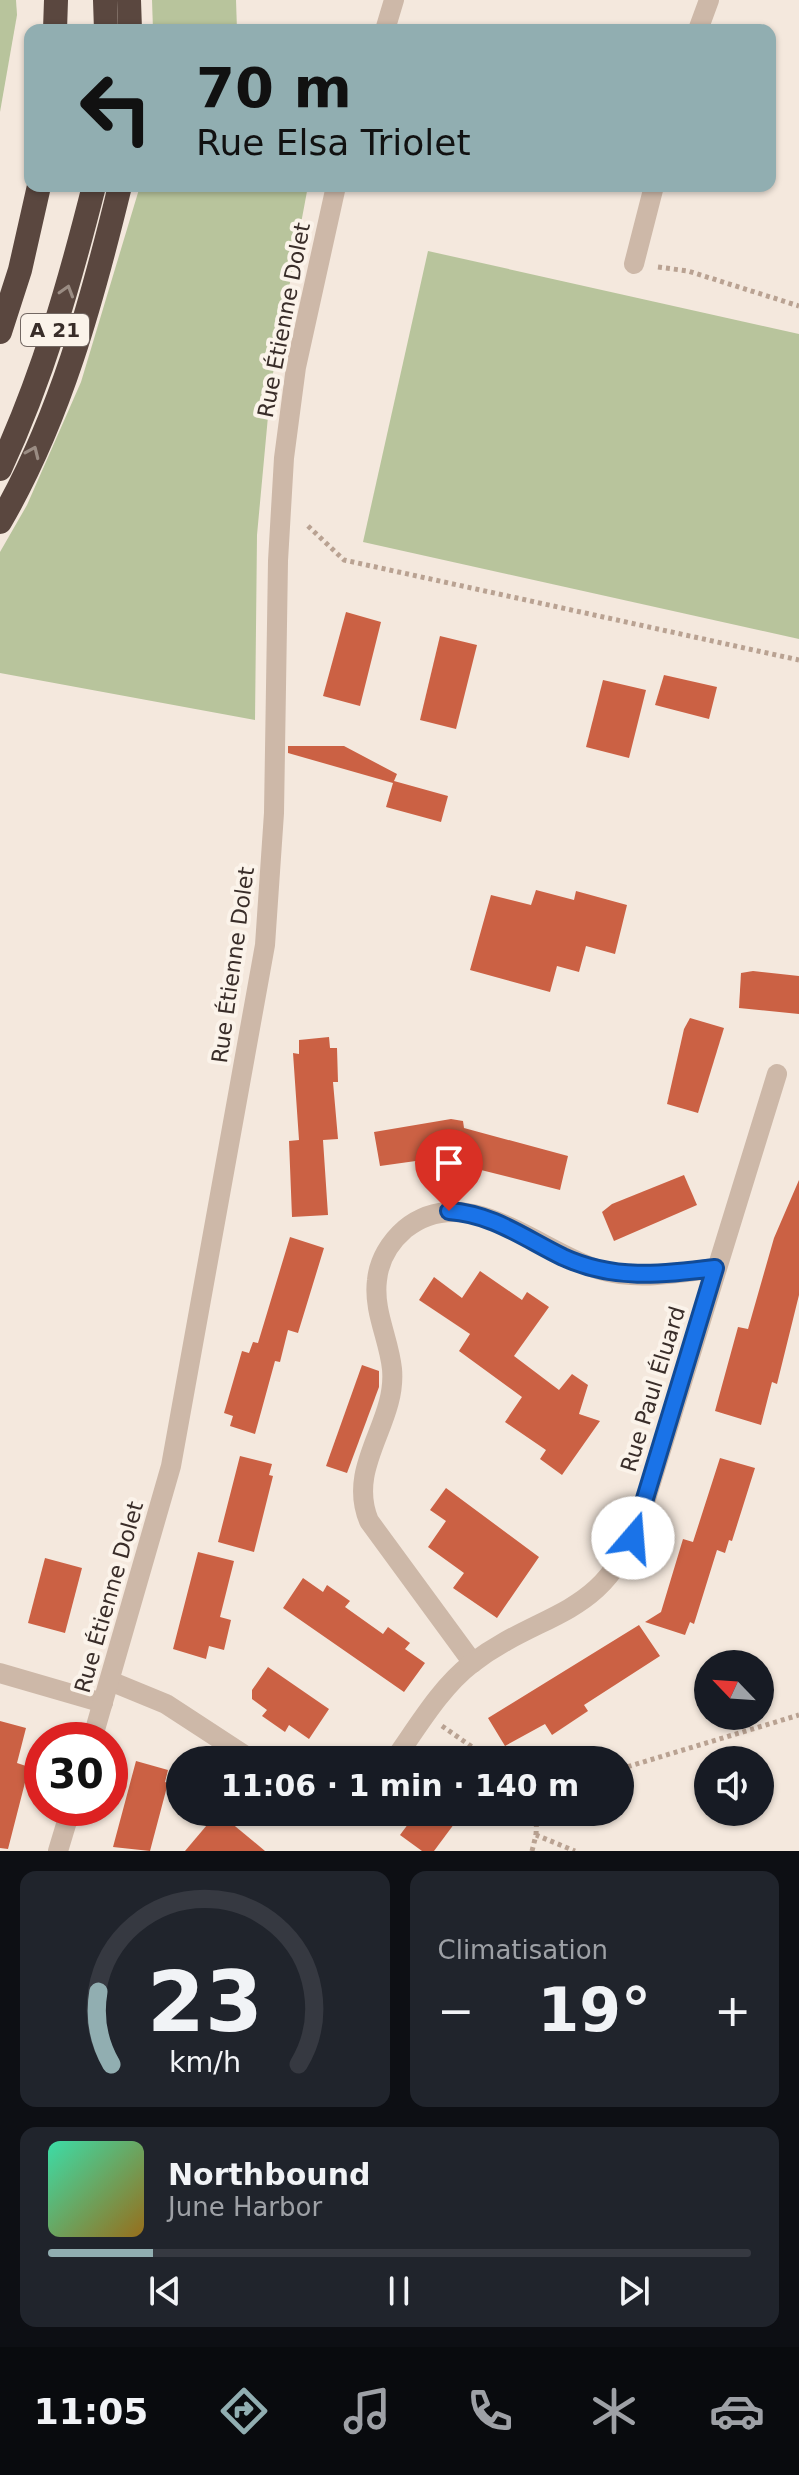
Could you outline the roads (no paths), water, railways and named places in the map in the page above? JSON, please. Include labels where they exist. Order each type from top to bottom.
[{"type":"highway","points":[[55,24],[56,0]]},
{"type":"highway","points":[[105,0],[106,24]]},
{"type":"highway","points":[[129,0],[130,24]]},
{"type":"highway","name":"A 21","points":[[0,332],[20,270],[38,192]]},
{"type":"highway","name":"A 21","points":[[0,469],[33,396],[69,288],[93,192]]},
{"type":"highway","points":[[0,522],[61,389],[94,292],[119,192]]},
{"type":"street","points":[[387,24],[394,0]]},
{"type":"street","points":[[700,24],[709,0]]},
{"type":"street","name":"Rue Étienne Dolet","points":[[97,1722],[171,1466],[265,945],[273,844],[278,561],[284,458],[296,367],[335,192]]},
{"type":"street","points":[[634,264],[652,192]]},
{"type":"street","name":"Rue Paul Éluard","points":[[404,1746],[456,1676],[473,1663],[584,1601],[622,1558],[641,1515],[715,1268],[757,1149],[777,1074]]},
{"type":"street","points":[[473,1663],[369,1521],[364,1507],[364,1471],[392,1383],[390,1359],[376,1302],[377,1280],[394,1239],[427,1214],[470,1213],[502,1223],[564,1257],[601,1270],[625,1275],[715,1268]]},
{"type":"street","points":[[0,1673],[103,1703]]},
{"type":"street","points":[[110,1681],[166,1704],[230,1746]]},
{"type":"street","points":[[58,1851],[66,1826]]}]
